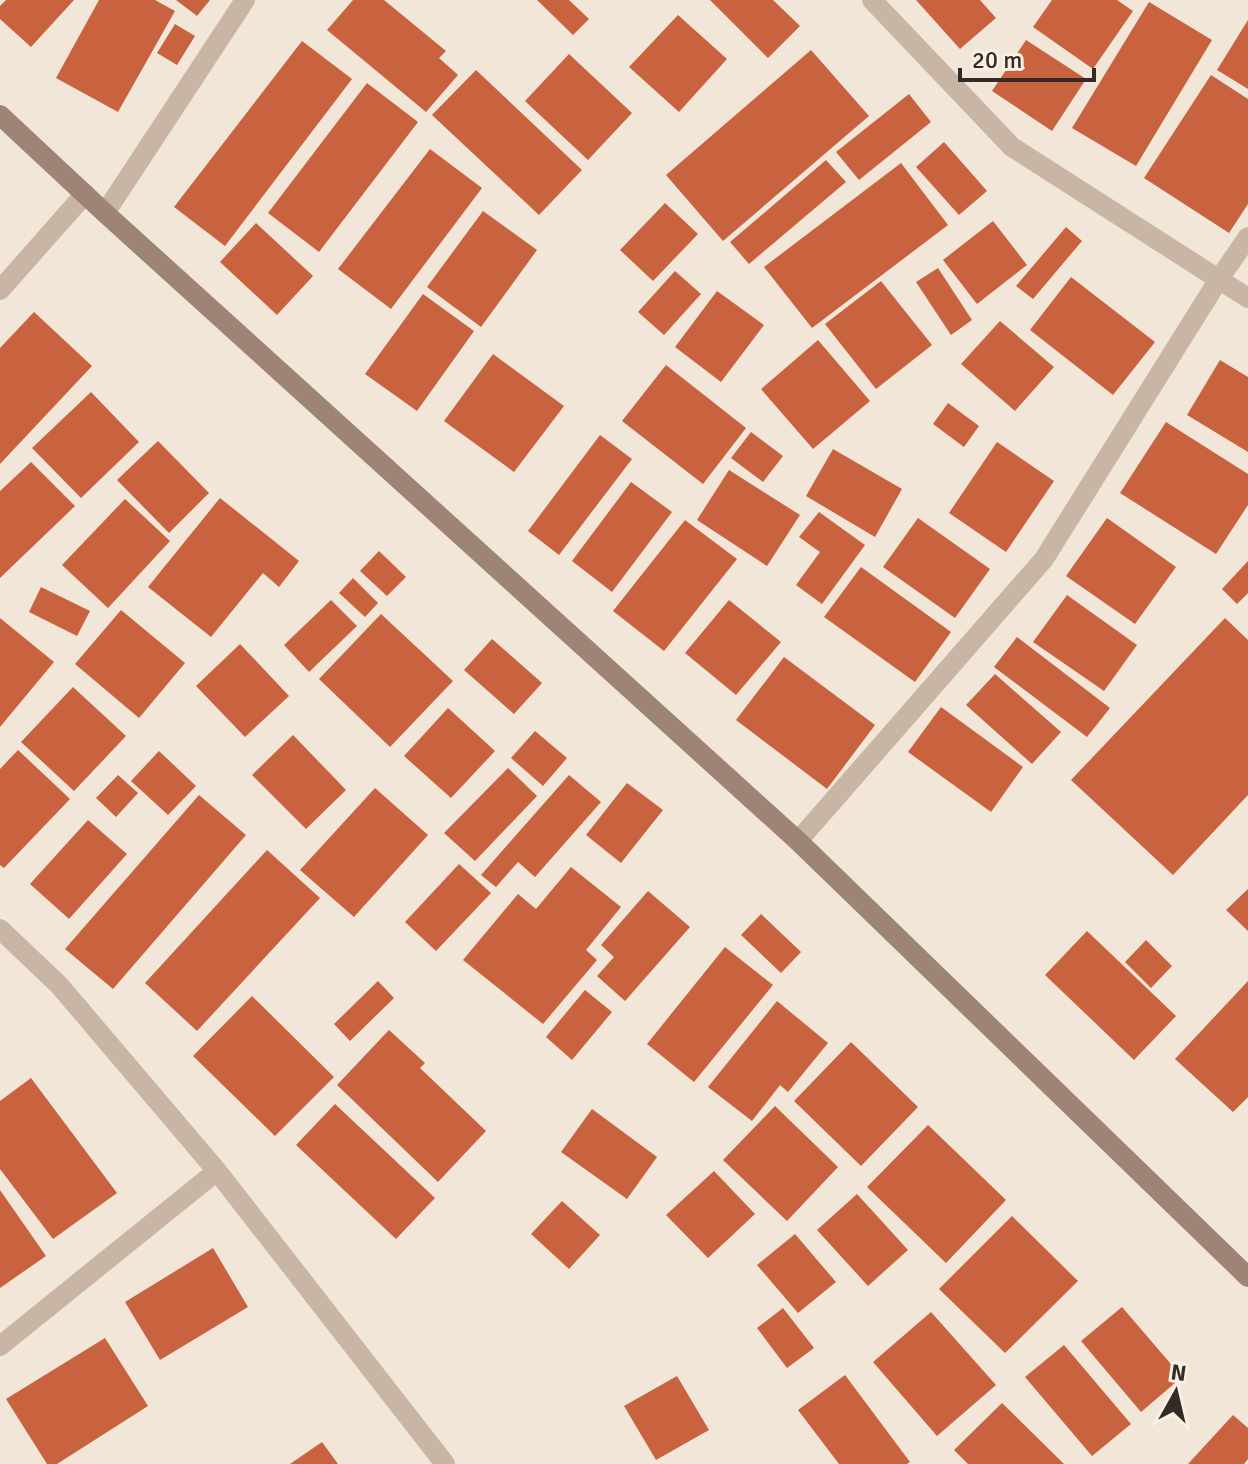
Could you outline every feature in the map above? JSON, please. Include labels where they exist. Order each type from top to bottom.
[{"type":"street","points":[[105,213],[245,0]]},
{"type":"street","points":[[872,0],[1012,147],[1248,298]]},
{"type":"street","points":[[0,115],[798,841],[1248,1277]]},
{"type":"street","points":[[0,290],[85,194]]},
{"type":"street","points":[[798,841],[1044,559],[1248,237]]},
{"type":"street","points":[[0,929],[59,985],[217,1171],[445,1464]]},
{"type":"street","points":[[0,1346],[217,1171]]},
{"type":"building","points":[[6,0],[74,0],[31,47],[0,19],[0,6]]},
{"type":"building","points":[[99,0],[155,0],[175,11],[118,112],[56,78]]},
{"type":"building","points":[[176,0],[210,0],[197,16]]},
{"type":"building","points":[[353,0],[384,0],[446,51],[439,58],[458,75],[426,112],[327,30]]},
{"type":"building","points":[[537,0],[569,0],[589,19],[573,35]]},
{"type":"building","points":[[710,0],[773,0],[800,26],[768,58]]},
{"type":"building","points":[[916,0],[980,0],[996,18],[960,49]]},
{"type":"building","points":[[1052,0],[1117,0],[1133,11],[1093,69],[1033,27]]},
{"type":"building","points":[[1149,2],[1212,40],[1136,166],[1072,128]]},
{"type":"building","points":[[678,15],[727,59],[679,112],[629,67]]},
{"type":"building","points":[[1248,20],[1248,89],[1217,70]]},
{"type":"building","points":[[175,24],[195,36],[177,65],[157,53]]},
{"type":"building","points":[[1026,40],[1086,79],[1052,131],[992,91]]},
{"type":"building","points":[[302,41],[352,79],[225,246],[174,207]]},
{"type":"building","points":[[811,50],[869,116],[723,241],[666,175]]},
{"type":"building","points":[[569,54],[632,113],[588,160],[525,101]]},
{"type":"building","points":[[476,70],[582,170],[539,215],[432,115]]},
{"type":"building","points":[[1211,75],[1248,99],[1248,204],[1229,233],[1144,178]]},
{"type":"building","points":[[367,83],[418,122],[319,252],[268,213]]},
{"type":"building","points":[[909,94],[931,122],[859,180],[836,152]]},
{"type":"building","points":[[944,142],[987,191],[959,215],[916,167]]},
{"type":"building","points":[[430,149],[482,188],[391,309],[338,269]]},
{"type":"building","points":[[826,160],[846,182],[749,264],[730,242]]},
{"type":"building","points":[[901,163],[948,225],[812,328],[764,267]]},
{"type":"building","points":[[665,203],[698,234],[653,281],[620,250]]},
{"type":"building","points":[[483,211],[537,250],[481,327],[427,287]]},
{"type":"building","points":[[993,221],[1027,265],[977,304],[943,260]]},
{"type":"building","points":[[256,223],[313,276],[277,315],[220,262]]},
{"type":"building","points":[[1066,227],[1082,241],[1033,299],[1016,286]]},
{"type":"building","points":[[938,268],[972,320],[951,335],[916,282]]},
{"type":"building","points":[[675,271],[701,294],[664,335],[638,312]]},
{"type":"building","points":[[1071,277],[1155,342],[1113,395],[1030,330]]},
{"type":"building","points":[[881,281],[932,345],[876,389],[825,324]]},
{"type":"building","points":[[717,291],[764,325],[721,382],[675,347]]},
{"type":"building","points":[[423,294],[474,331],[417,411],[365,374]]},
{"type":"building","points":[[34,312],[92,366],[0,464],[0,348]]},
{"type":"building","points":[[1000,321],[1054,367],[1015,411],[961,364]]},
{"type":"building","points":[[818,340],[870,401],[813,449],[761,389]]},
{"type":"building","points":[[493,354],[564,406],[514,472],[444,421]]},
{"type":"building","points":[[1220,360],[1248,377],[1248,452],[1187,415]]},
{"type":"building","points":[[666,365],[746,428],[703,484],[622,421]]},
{"type":"building","points":[[91,392],[139,442],[81,498],[32,448]]},
{"type":"building","points":[[948,403],[979,426],[964,447],[933,424]]},
{"type":"building","points":[[1166,422],[1248,474],[1248,505],[1216,554],[1120,493]]},
{"type":"building","points":[[751,432],[783,456],[763,482],[731,458]]},
{"type":"building","points":[[600,435],[632,459],[559,555],[528,531]]},
{"type":"building","points":[[158,441],[209,493],[169,533],[117,480]]},
{"type":"building","points":[[997,442],[1054,481],[1006,552],[949,513]]},
{"type":"building","points":[[833,449],[902,489],[875,537],[806,496]]},
{"type":"building","points":[[31,462],[75,506],[0,578],[0,491]]},
{"type":"building","points":[[729,470],[800,515],[767,566],[697,520]]},
{"type":"building","points":[[631,482],[672,512],[612,592],[572,561]]},
{"type":"building","points":[[220,498],[299,561],[279,587],[263,573],[211,637],[148,587]]},
{"type":"building","points":[[125,499],[170,541],[108,608],[62,565]]},
{"type":"building","points":[[819,512],[865,545],[822,604],[796,585],[820,552],[799,537]]},
{"type":"building","points":[[918,518],[990,569],[955,618],[883,567]]},
{"type":"building","points":[[1107,518],[1176,567],[1135,624],[1066,576]]},
{"type":"building","points":[[685,520],[737,559],[664,651],[613,611]]},
{"type":"building","points":[[379,551],[406,577],[387,596],[360,571]]},
{"type":"building","points":[[1248,561],[1248,593],[1237,604],[1222,589]]},
{"type":"building","points":[[861,567],[951,632],[915,682],[824,617]]},
{"type":"building","points":[[353,578],[378,603],[365,617],[339,593]]},
{"type":"building","points":[[41,587],[90,611],[77,636],[29,612]]},
{"type":"building","points":[[1067,595],[1137,645],[1104,691],[1033,642]]},
{"type":"building","points":[[331,600],[357,626],[309,672],[284,645]]},
{"type":"building","points":[[729,600],[781,642],[736,695],[685,653]]},
{"type":"building","points":[[121,610],[185,663],[139,718],[75,664]]},
{"type":"building","points":[[381,614],[453,681],[390,747],[319,679]]},
{"type":"building","points":[[0,618],[54,662],[0,727]]},
{"type":"building","points":[[1225,618],[1248,640],[1248,795],[1173,875],[1071,780]]},
{"type":"building","points":[[1017,637],[1110,708],[1087,737],[994,667]]},
{"type":"building","points":[[492,639],[542,683],[514,714],[464,670]]},
{"type":"building","points":[[240,644],[289,696],[245,737],[196,686]]},
{"type":"building","points":[[784,657],[875,725],[827,789],[736,720]]},
{"type":"building","points":[[995,674],[1061,732],[1032,764],[966,705]]},
{"type":"building","points":[[73,687],[126,736],[74,791],[21,742]]},
{"type":"building","points":[[941,707],[1023,767],[991,812],[908,752]]},
{"type":"building","points":[[448,708],[495,751],[451,798],[404,756]]},
{"type":"building","points":[[535,731],[567,758],[543,786],[511,758]]},
{"type":"building","points":[[293,735],[346,790],[306,829],[252,775]]},
{"type":"building","points":[[18,750],[70,799],[4,868],[0,865],[0,769]]},
{"type":"building","points":[[159,751],[196,786],[168,815],[131,781]]},
{"type":"building","points":[[508,768],[537,796],[475,861],[444,833]]},
{"type":"building","points":[[118,775],[138,793],[116,817],[96,798]]},
{"type":"building","points":[[569,775],[601,802],[535,877],[518,862],[496,887],[481,875]]},
{"type":"building","points":[[627,783],[663,810],[621,863],[586,835]]},
{"type":"building","points":[[375,788],[428,835],[354,917],[300,870]]},
{"type":"building","points":[[199,795],[246,835],[113,989],[65,949]]},
{"type":"building","points":[[88,820],[127,854],[69,919],[30,884]]},
{"type":"building","points":[[267,850],[320,898],[197,1031],[145,983]]},
{"type":"building","points":[[459,864],[491,893],[436,951],[405,922]]},
{"type":"building","points":[[571,867],[621,907],[586,950],[597,960],[543,1024],[463,960],[518,894],[536,909]]},
{"type":"building","points":[[1248,889],[1248,931],[1226,910]]},
{"type":"building","points":[[648,891],[690,927],[625,1001],[597,976],[614,957],[601,945]]},
{"type":"building","points":[[761,914],[801,952],[781,973],[741,935]]},
{"type":"building","points":[[1087,931],[1176,1016],[1134,1060],[1045,975]]},
{"type":"building","points":[[1146,940],[1172,966],[1151,988],[1125,962]]},
{"type":"building","points":[[725,947],[773,985],[694,1082],[647,1044]]},
{"type":"building","points":[[378,981],[394,998],[350,1041],[334,1024]]},
{"type":"building","points":[[1248,981],[1248,1097],[1233,1112],[1175,1059]]},
{"type":"building","points":[[585,990],[612,1012],[572,1060],[546,1037]]},
{"type":"building","points":[[252,996],[334,1077],[275,1136],[193,1056]]},
{"type":"building","points":[[777,1001],[828,1043],[788,1092],[780,1085],[752,1121],[708,1087]]},
{"type":"building","points":[[389,1030],[425,1063],[420,1068],[486,1131],[438,1182],[337,1085]]},
{"type":"building","points":[[851,1042],[918,1107],[861,1166],[794,1101]]},
{"type":"building","points":[[31,1078],[117,1193],[53,1239],[0,1169],[0,1101]]},
{"type":"building","points":[[335,1104],[435,1198],[396,1239],[296,1145]]},
{"type":"building","points":[[775,1106],[838,1167],[787,1221],[723,1160]]},
{"type":"building","points":[[592,1109],[657,1157],[627,1199],[561,1152]]},
{"type":"building","points":[[928,1125],[1006,1200],[946,1263],[867,1187]]},
{"type":"building","points":[[714,1171],[755,1214],[708,1258],[666,1215]]},
{"type":"building","points":[[0,1190],[46,1256],[0,1288]]},
{"type":"building","points":[[857,1194],[908,1250],[868,1286],[817,1230]]},
{"type":"building","points":[[562,1201],[600,1235],[569,1269],[531,1234]]},
{"type":"building","points":[[1012,1216],[1078,1281],[1005,1353],[939,1289]]},
{"type":"building","points":[[795,1234],[836,1282],[798,1313],[757,1265]]},
{"type":"building","points":[[213,1248],[248,1307],[160,1360],[125,1302]]},
{"type":"building","points":[[1122,1307],[1182,1377],[1141,1412],[1081,1341]]},
{"type":"building","points":[[783,1308],[814,1348],[787,1368],[757,1328]]},
{"type":"building","points":[[931,1312],[996,1385],[937,1436],[873,1362]]},
{"type":"building","points":[[105,1338],[148,1406],[57,1464],[47,1464],[6,1399]]},
{"type":"building","points":[[1064,1345],[1131,1424],[1092,1456],[1025,1377]]},
{"type":"building","points":[[845,1375],[910,1462],[839,1464],[798,1410]]},
{"type":"building","points":[[677,1376],[709,1430],[656,1460],[624,1406]]},
{"type":"building","points":[[1002,1403],[1064,1464],[968,1464],[954,1450]]},
{"type":"building","points":[[1233,1415],[1248,1428],[1248,1459],[1244,1464],[1188,1464]]},
{"type":"building","points":[[322,1442],[338,1464],[290,1464]]}]
